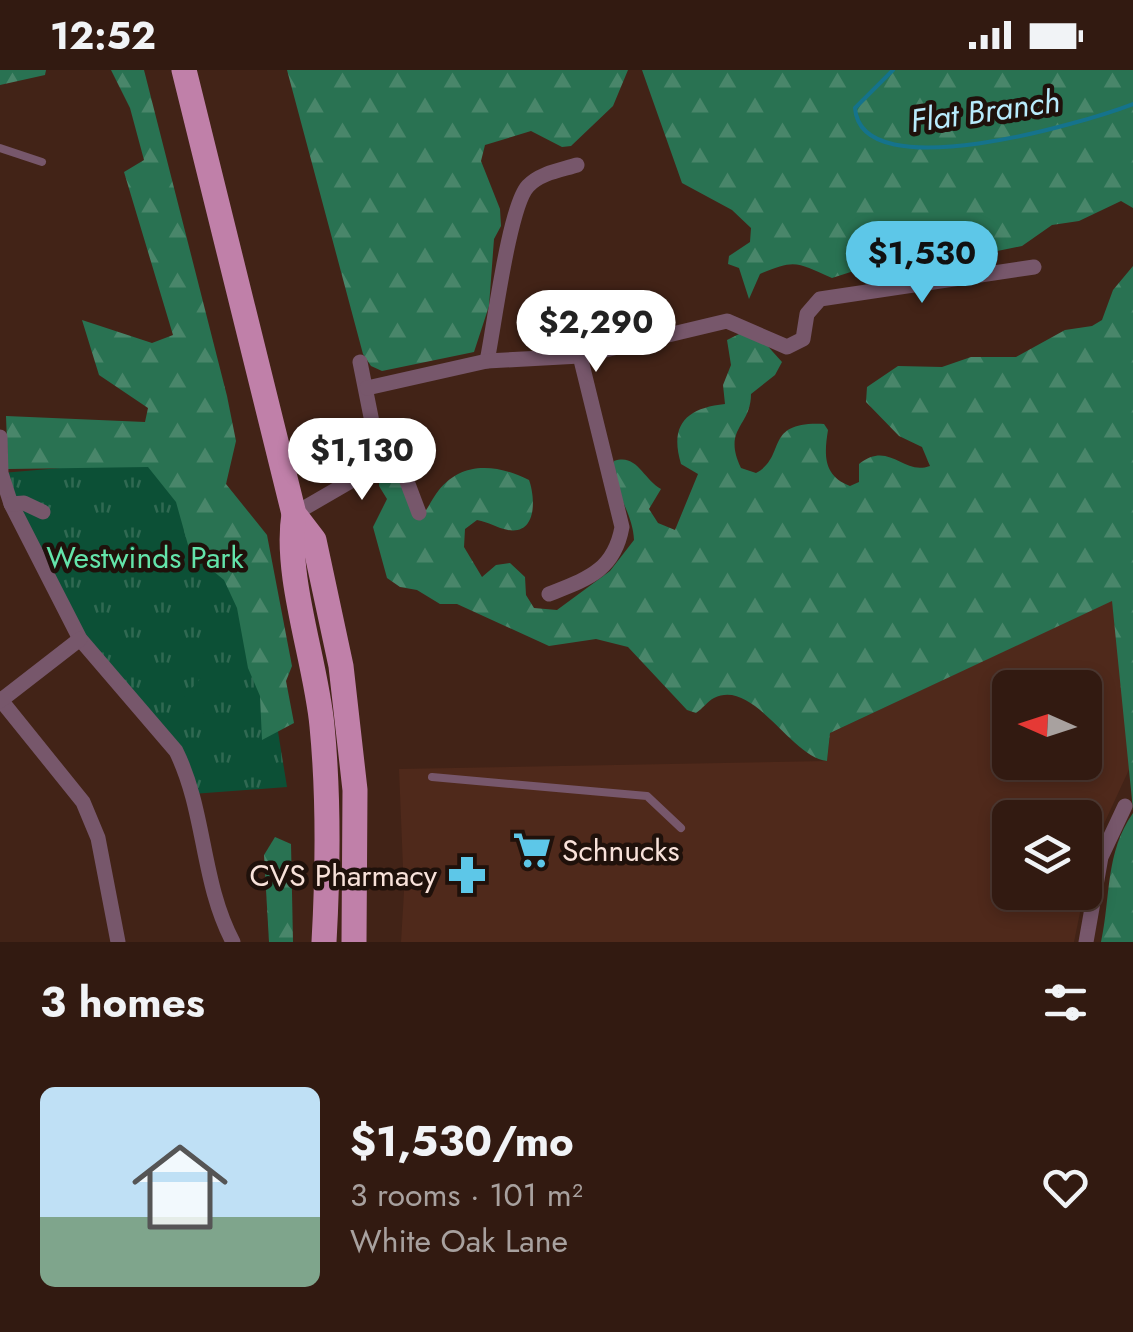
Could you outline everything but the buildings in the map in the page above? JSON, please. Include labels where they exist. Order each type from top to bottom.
[{"type":"main road","points":[[184,70],[294,514],[289,545],[312,650],[322,728],[327,838],[324,942]]},
{"type":"main road","points":[[294,514],[314,540],[341,666],[356,790],[354,942]]},
{"type":"street","points":[[488,361],[515,216],[526,188],[546,174],[578,165]]},
{"type":"street","points":[[367,388],[488,361],[580,356],[727,321],[787,347],[803,340],[807,314],[820,299],[1034,267]]},
{"type":"street","points":[[549,594],[599,574],[618,546],[622,527],[580,356]]},
{"type":"street","points":[[294,514],[363,474],[376,442],[360,362]]},
{"type":"street","points":[[0,436],[2,472],[11,504],[80,639],[176,751],[201,825],[213,894],[233,942]]},
{"type":"street","points":[[376,442],[397,455],[420,513]]},
{"type":"street","points":[[11,504],[24,503],[43,512]]},
{"type":"street","points":[[80,639],[0,699],[83,802],[98,838],[118,942]]},
{"type":"street","points":[[1086,942],[1101,857],[1125,806]]},
{"type":"lane","points":[[0,148],[42,162]]},
{"type":"lane","points":[[432,777],[647,796],[681,828]]},
{"type":"shaded area","points":[[1112,600],[1132,763],[1102,828],[1102,800],[992,800],[992,910],[1081,910],[1074,942],[401,942],[404,892],[399,769],[827,761],[830,733]]},
{"type":"green space","points":[[0,70],[46,70],[45,75],[0,85]]},
{"type":"green space","points":[[111,70],[144,70],[236,441],[226,484],[267,535],[292,666],[286,681],[294,723],[262,740],[260,696],[248,668],[237,608],[224,580],[190,552],[176,502],[148,467],[8,469],[6,416],[145,422],[148,408],[99,375],[82,320],[152,343],[173,335],[124,172],[144,160],[130,108]]},
{"type":"green space","points":[[287,70],[628,70],[613,106],[571,146],[562,147],[531,131],[485,145],[481,161],[500,209],[501,226],[494,239],[489,306],[474,352],[382,371],[371,366],[363,354]]},
{"type":"green space","points":[[642,70],[1133,70],[1133,208],[1121,201],[1079,221],[1052,225],[1022,246],[963,258],[860,269],[832,278],[790,264],[760,274],[749,299],[739,268],[728,264],[729,256],[750,242],[751,228],[732,210],[682,183]]},
{"type":"green space","points":[[1133,266],[1133,810],[1112,601],[830,733],[827,761],[799,747],[743,699],[729,695],[714,698],[696,713],[687,710],[628,647],[596,639],[549,646],[457,604],[440,604],[387,578],[373,527],[387,499],[379,486],[379,466],[387,463],[396,469],[417,520],[445,483],[467,471],[491,468],[529,480],[533,504],[525,527],[508,530],[477,520],[465,529],[464,547],[482,577],[496,565],[510,563],[525,577],[526,595],[534,608],[557,610],[610,571],[634,540],[616,482],[614,461],[629,461],[661,489],[649,509],[658,523],[675,530],[698,474],[681,464],[677,438],[684,420],[691,414],[725,404],[723,385],[731,365],[727,340],[741,333],[764,342],[782,362],[775,375],[751,394],[736,436],[741,468],[756,473],[766,466],[779,441],[792,428],[824,424],[828,430],[827,464],[835,477],[850,486],[859,482],[859,464],[870,458],[888,457],[911,467],[930,466],[922,447],[899,436],[866,402],[867,387],[898,366],[942,367],[971,357],[1016,357],[1065,330],[1092,326],[1102,320],[1113,290]]},
{"type":"green space","name":"Westwinds Park","points":[[212,455],[266,658],[287,787],[192,794],[186,771],[80,639],[2,473]]},
{"type":"green space","points":[[201,678],[220,695],[203,714],[184,697]]},
{"type":"green space","points":[[1133,813],[1133,942],[1101,942],[1113,859]]},
{"type":"green space","points":[[275,837],[291,844],[293,942],[269,942],[264,855]]},
{"type":"waterway","name":"Flat Branch","points":[[893,70],[855,108],[867,132],[894,144],[933,148],[979,144],[1071,124],[1133,104]]},
{"type":"place","name":"Schnucks","points":[[532,850]]},
{"type":"place","name":"CVS Pharmacy","points":[[467,875]]}]
